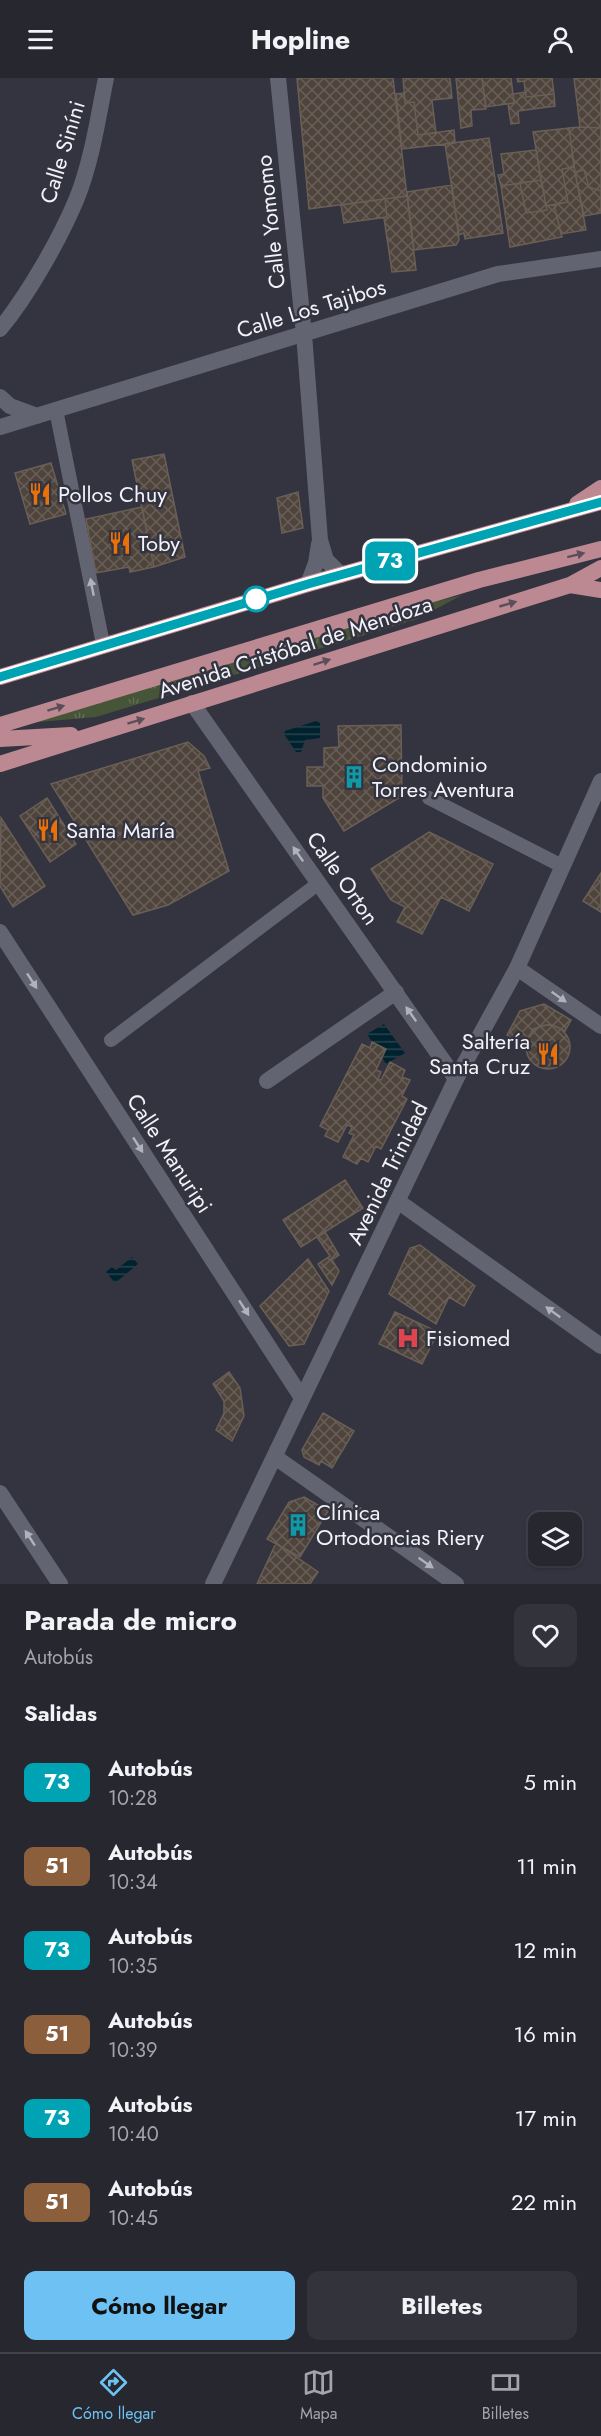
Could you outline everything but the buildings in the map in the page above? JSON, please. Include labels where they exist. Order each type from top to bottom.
[{"type":"main road","points":[[564,513],[601,488]]},
{"type":"main road","points":[[0,677],[103,644],[308,584],[601,502]]},
{"type":"main road","name":"Avenida Cristóbal de Mendoza","points":[[0,725],[479,580],[601,549]]},
{"type":"main road","name":"Avenida Cristóbal de Mendoza","points":[[0,764],[570,585],[601,568]]},
{"type":"main road","points":[[570,585],[601,591]]},
{"type":"main road","points":[[0,740],[98,733]]},
{"type":"street","name":"Calle Siníni","points":[[0,329],[15,310],[77,198],[92,149],[106,78]]},
{"type":"street","name":"Calle Yomomo","points":[[278,78],[304,334],[320,540],[326,560],[341,575]]},
{"type":"street","name":"Calle Los Tajibos","points":[[0,427],[498,274],[601,259]]},
{"type":"street","points":[[0,397],[10,406],[37,416]]},
{"type":"street","name":"Calle Yomomo","points":[[308,584],[316,563],[320,540]]},
{"type":"street","name":"Calle Orton","points":[[192,704],[456,1079]]},
{"type":"street","name":"Avenida Trinidad","points":[[213,1584],[399,1202],[456,1079],[517,968],[601,781]]},
{"type":"street","name":"Calle Manuripi","points":[[0,932],[302,1398]]},
{"type":"street","points":[[517,968],[601,1026]]},
{"type":"street","points":[[267,1081],[396,992]]},
{"type":"street","points":[[399,1202],[601,1346]]},
{"type":"street","points":[[275,1457],[456,1584]]},
{"type":"street","points":[[0,1493],[60,1584]]},
{"type":"lane","points":[[56,410],[103,644]]},
{"type":"lane","points":[[429,798],[562,866]]},
{"type":"lane","points":[[111,1040],[319,883]]},
{"type":"green space","points":[[462,595],[417,619],[96,717],[26,723],[379,616]]},
{"type":"water","points":[[316,721],[320,723],[320,738],[305,740],[301,752],[296,752],[284,734],[285,731]]},
{"type":"water","points":[[384,1024],[405,1053],[386,1064],[382,1057],[386,1049],[372,1042],[367,1034]]},
{"type":"water","points":[[132,1257],[138,1264],[115,1283],[106,1272],[112,1267],[116,1270]]},
{"type":"bus line","name":"73","points":[[0,677],[103,644],[308,584],[601,502]]},
{"type":"place","name":"Pollos Chuy","points":[[40,494]]},
{"type":"place","name":"Toby","points":[[120,543]]},
{"type":"place","name":"Condominio Torres Aventura","points":[[354,777]]},
{"type":"place","name":"Santa María","points":[[48,830]]},
{"type":"place","name":"Saltería Santa Cruz","points":[[548,1054]]},
{"type":"place","name":"Fisiomed","points":[[408,1338]]},
{"type":"place","name":"Clínica Ortodoncias Riery","points":[[298,1525]]}]
